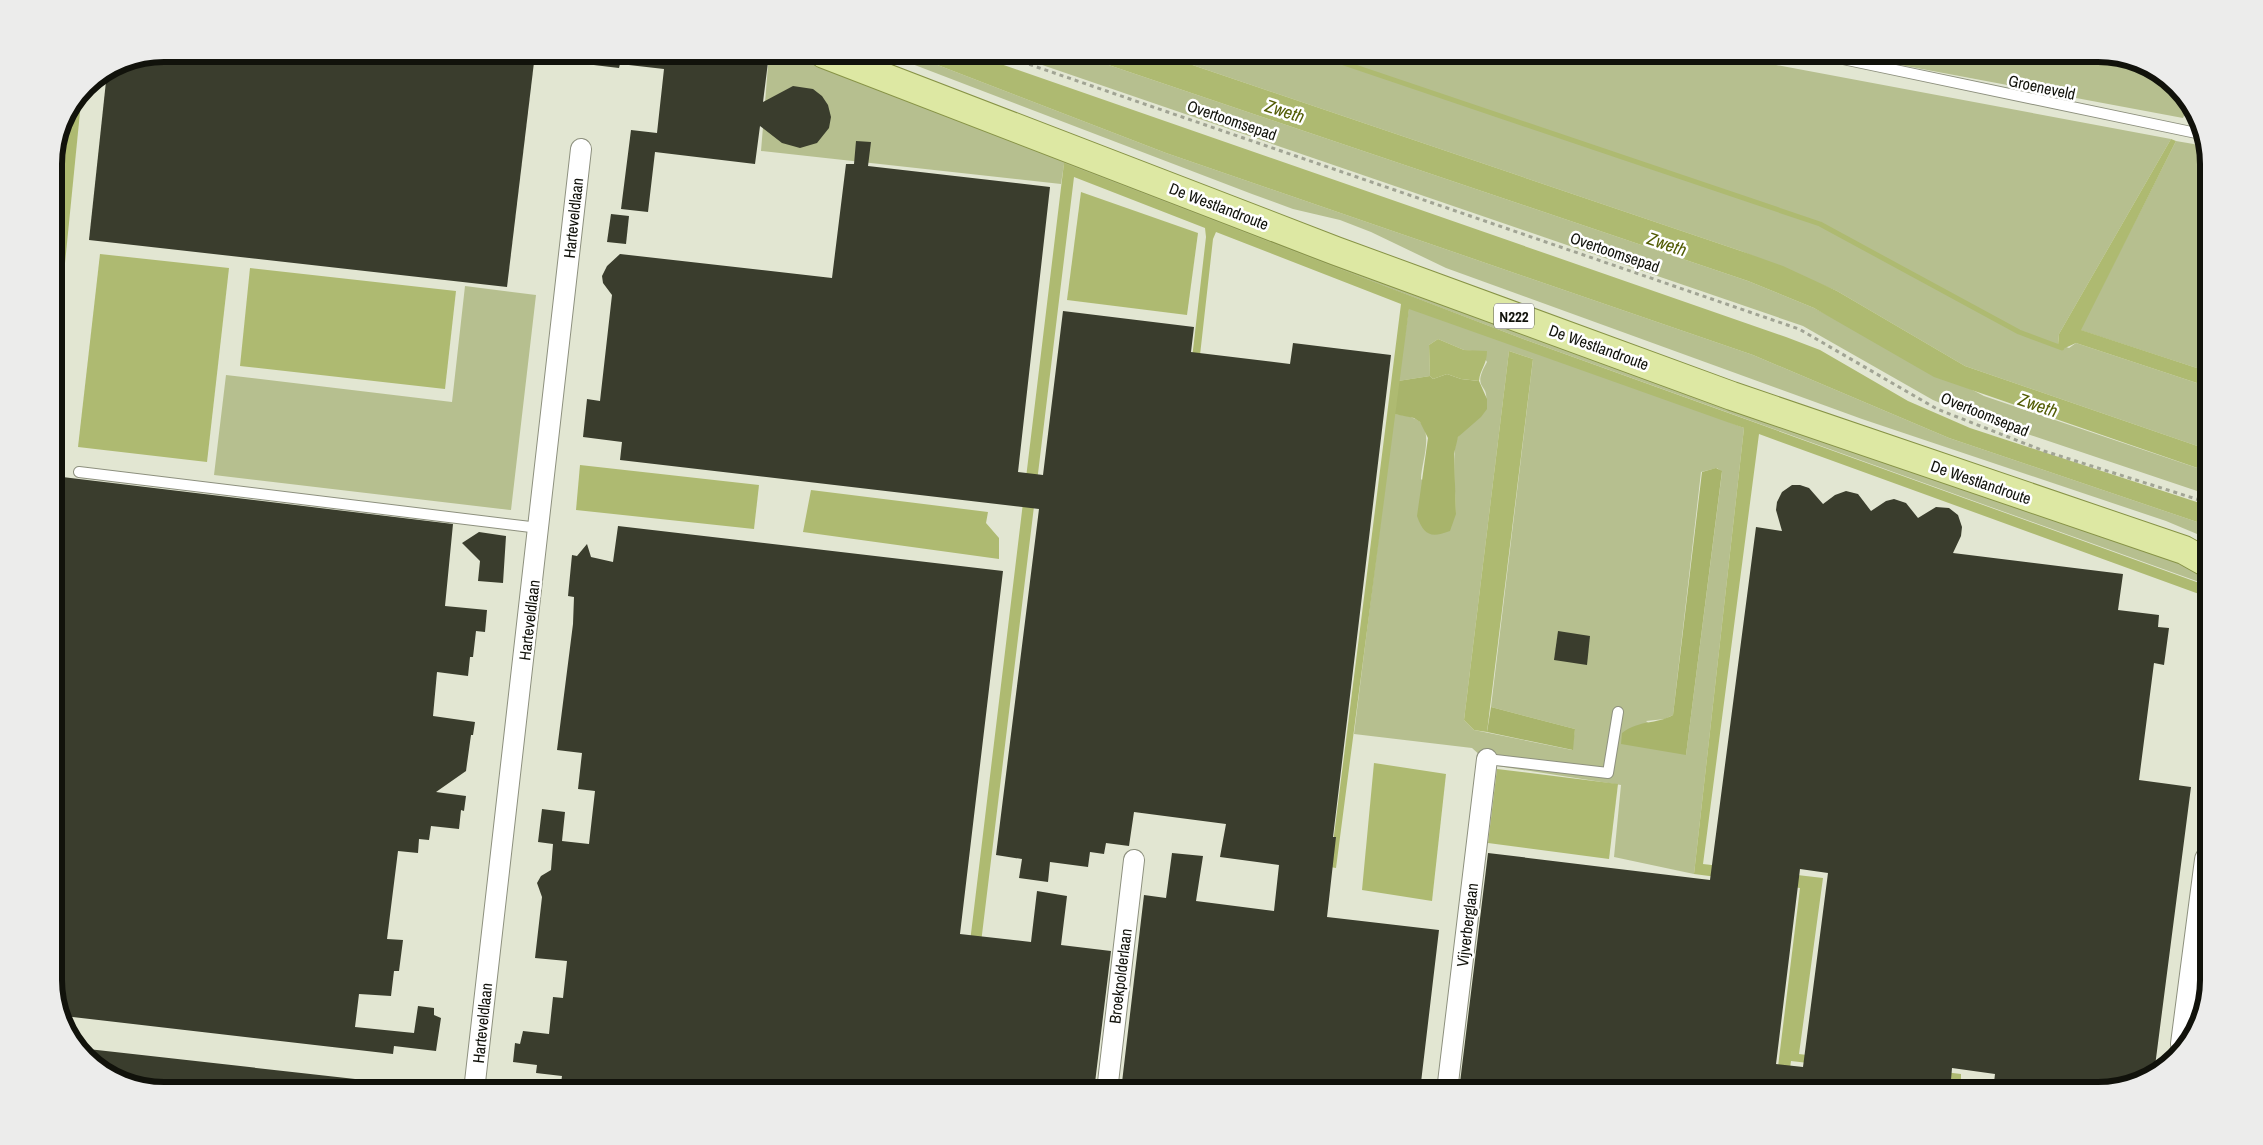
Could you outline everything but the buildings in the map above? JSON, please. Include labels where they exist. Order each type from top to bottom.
[{"type":"main road","name":"De Westlandroute","points":[[847,63],[1336,251],[1732,396],[2184,550],[2200,559]]},
{"type":"main road","name":"De Westlandroute","points":[[891,63],[1343,237],[1740,382],[2200,540]]},
{"type":"street","name":"Harteveldlaan","points":[[475,1082],[540,528],[581,149]]},
{"type":"street","name":"Vijverberglaan","points":[[1448,1082],[1487,759]]},
{"type":"street","name":"Broekpolderlaan","points":[[1107,1082],[1134,860]]},
{"type":"street","points":[[2188,1029],[2200,966]]},
{"type":"lane","name":"Groeneveld","points":[[1862,63],[2195,133]]},
{"type":"lane","points":[[79,472],[540,528]]},
{"type":"lane","points":[[1487,759],[1608,773],[1618,712]]},
{"type":"path","name":"Overtoomsepad","points":[[1025,63],[1799,330],[1936,409],[2044,451],[2200,500]]},
{"type":"shaded area","points":[[768,63],[825,63],[1065,153],[2200,567],[2200,582],[1518,337],[1064,164],[1061,184],[761,151]]},
{"type":"shaded area","points":[[910,63],[932,63],[1166,153],[1753,355],[1949,438],[2200,523],[2200,535],[2166,521],[1862,419],[1446,268],[1371,232],[1340,220],[1293,209]]},
{"type":"shaded area","points":[[1036,63],[1103,63],[1748,281],[1814,308],[1984,396],[2200,469],[2200,492],[1962,412],[1933,400],[1803,326]]},
{"type":"shaded area","points":[[1187,63],[1766,63],[2171,139],[2059,334],[2058,344],[2069,348],[2076,343],[2200,384],[2200,447],[1965,366],[1837,291],[1741,251]]},
{"type":"shaded area","points":[[1890,63],[2112,63],[2138,70],[2166,88],[2186,112],[2183,118]]},
{"type":"shaded area","points":[[2176,141],[2199,145],[2200,369],[2080,330]]},
{"type":"shaded area","points":[[465,286],[536,295],[511,510],[214,475],[226,375],[452,402]]},
{"type":"shaded area","points":[[1409,308],[1645,388],[1744,428],[1694,874],[1614,857],[1621,785],[1491,765],[1472,748],[1354,734],[1394,414],[1413,418],[1420,422],[1426,436],[1421,479],[1456,514],[1454,461],[1456,442],[1462,432],[1478,418],[1484,408],[1486,395],[1480,382],[1482,371],[1487,362],[1481,352],[1464,350],[1438,339],[1429,345],[1430,376],[1398,381]],"holes":[[[1509,351],[1533,359],[1491,707],[1575,729],[1572,750],[1474,730],[1464,720]],[[1717,468],[1722,472],[1686,755],[1646,721],[1665,719],[1673,715],[1701,472]]]},
{"type":"shaded area","points":[[1447,374],[1461,379],[1479,381],[1487,399],[1487,409],[1481,417],[1458,437],[1454,454],[1456,514],[1450,531],[1433,535],[1422,528],[1417,516],[1428,438],[1420,422],[1414,418],[1394,414],[1398,381],[1430,376],[1433,379]]},
{"type":"shaded area","points":[[1716,468],[1722,471],[1686,755],[1621,744],[1622,733],[1629,729],[1673,715],[1702,472]]},
{"type":"shaded area","points":[[1491,707],[1575,729],[1573,750],[1487,732]]},
{"type":"water","points":[[932,63],[998,63],[1786,337],[1820,350],[1908,401],[1970,428],[2200,503],[2200,523],[1949,438],[1753,355],[1166,153]]},
{"type":"water","name":"Zweth","points":[[1103,63],[1187,63],[1783,266],[1837,291],[1965,366],[2200,447],[2200,469],[1934,377],[1814,308],[1748,281]]},
{"type":"water","points":[[80,107],[63,283],[63,172],[66,137],[70,125]]},
{"type":"water","points":[[2171,139],[2176,141],[2081,330],[2200,369],[2200,384],[2076,343],[2065,348],[2058,345],[2059,334]]},
{"type":"water","points":[[1064,163],[1518,337],[2200,583],[2199,594],[1759,434],[1703,864],[1823,878],[1799,1054],[1961,1074],[1961,1081],[1791,1061],[1788,1082],[1776,1082],[1800,888],[1694,874],[1744,428],[1409,309],[1336,868],[1330,867],[1401,304],[1216,232],[1213,239],[1153,775],[1144,775],[1206,237],[1205,228],[1074,177],[964,1082],[953,1082]]},
{"type":"water","points":[[1081,192],[1198,233],[1187,315],[1067,300]]},
{"type":"water","points":[[100,254],[229,268],[207,462],[78,447]]},
{"type":"water","points":[[250,268],[456,291],[445,389],[240,366]]},
{"type":"water","points":[[1438,339],[1464,350],[1487,351],[1479,381],[1461,379],[1447,374],[1433,379],[1430,376],[1429,345]]},
{"type":"water","points":[[1509,351],[1533,359],[1487,732],[1474,730],[1464,720]]},
{"type":"water","points":[[580,465],[759,485],[754,529],[576,510]]},
{"type":"water","points":[[811,490],[988,512],[986,523],[999,538],[999,559],[803,532]]},
{"type":"water","points":[[1374,763],[1446,774],[1432,901],[1362,890]]},
{"type":"water","points":[[1497,769],[1618,784],[1609,859],[1488,843]]},
{"type":"waterway","points":[[1344,63],[1820,224],[2019,332],[2062,348]]}]
